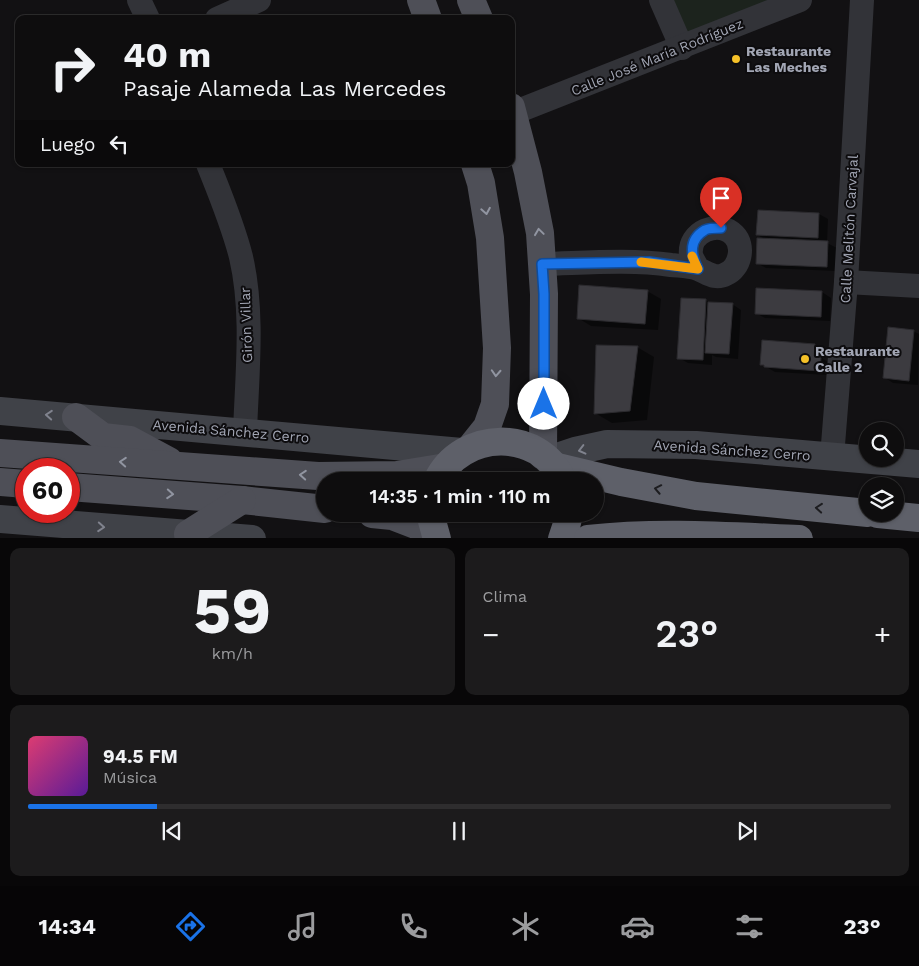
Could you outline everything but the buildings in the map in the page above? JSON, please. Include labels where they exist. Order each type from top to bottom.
[{"type":"highway","points":[[454,462],[487,442],[503,441],[524,445],[552,466],[621,482],[696,496],[859,512]]},
{"type":"highway","points":[[904,517],[919,518]]},
{"type":"highway","points":[[562,538],[567,522]]},
{"type":"highway","points":[[588,538],[628,534],[696,534],[799,538]]},
{"type":"main road","points":[[421,0],[427,15]]},
{"type":"main road","points":[[471,0],[477,15]]},
{"type":"main road","points":[[515,122],[528,172],[538,224],[544,294],[552,466]]},
{"type":"main road","points":[[0,453],[318,476],[397,475],[454,462],[486,427],[495,404],[497,348],[490,238],[481,183],[476,167]]},
{"type":"main road","name":"Avenida Sánchez Cerro","points":[[0,411],[76,416],[385,446],[454,462]]},
{"type":"main road","points":[[76,416],[103,437],[130,440],[177,466]]},
{"type":"main road","name":"Avenida Sánchez Cerro","points":[[552,466],[575,451],[607,444],[696,446],[919,464]]},
{"type":"main road","points":[[0,482],[15,483]]},
{"type":"main road","points":[[80,488],[242,500],[316,508]]},
{"type":"main road","points":[[188,534],[242,500]]},
{"type":"main road","points":[[0,519],[134,534],[188,534],[252,538]]},
{"type":"main road","points":[[413,522],[434,528]]},
{"type":"street","points":[[139,0],[146,15]]},
{"type":"street","points":[[227,15],[259,0]]},
{"type":"street","points":[[661,0],[682,48]]},
{"type":"street","name":"Calle José María Rodríguez","points":[[515,109],[682,48],[800,0]]},
{"type":"street","name":"Calle Melitón Carvajal","points":[[832,457],[846,282],[862,0]]},
{"type":"street","name":"Girón Villar","points":[[209,167],[226,208],[241,258],[248,308],[245,432]]},
{"type":"street","points":[[542,264],[649,262],[698,269]]},
{"type":"street","points":[[846,282],[919,286]]},
{"type":"shaded area","points":[[672,0],[770,0],[686,34]]},
{"type":"slow traffic","points":[[641,262],[698,269],[692,256]]},
{"type":"place","name":"Restaurante Las Meches","points":[[736,59]]},
{"type":"place","name":"Restaurante Calle 2","points":[[805,359]]},
{"type":"route","points":[[544,404],[544,294],[542,264],[649,262],[698,269],[691,255],[694,240],[705,230],[721,228]]}]
